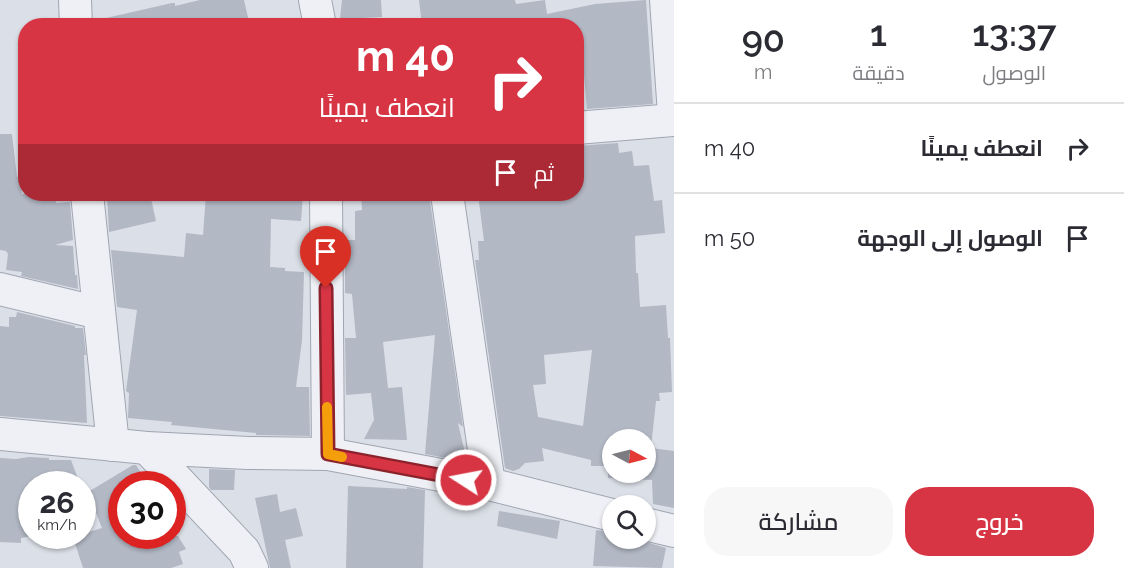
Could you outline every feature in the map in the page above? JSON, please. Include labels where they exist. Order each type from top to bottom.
[{"type":"street","points":[[75,0],[76,18]]},
{"type":"street","points":[[315,0],[318,18]]},
{"type":"street","points":[[666,0],[674,114]]},
{"type":"street","points":[[584,127],[674,120]]},
{"type":"street","points":[[88,201],[113,445]]},
{"type":"street","points":[[326,201],[328,454]]},
{"type":"street","points":[[448,201],[489,484]]},
{"type":"street","points":[[0,289],[99,313]]},
{"type":"street","points":[[0,434],[147,448],[328,454],[489,484],[602,512]]},
{"type":"street","points":[[147,448],[244,551],[252,568]]},
{"type":"street","points":[[656,527],[674,531]]},
{"type":"building","points":[[200,0],[244,0],[248,18],[106,18],[172,3],[175,3],[175,6]]},
{"type":"building","points":[[342,0],[381,0],[382,17],[340,18]]},
{"type":"building","points":[[419,0],[515,0],[516,4],[545,0],[547,14],[595,4],[646,0],[653,104],[587,109],[584,75],[584,18],[421,18]]},
{"type":"building","points":[[0,134],[12,134],[18,176],[18,201],[70,202],[73,240],[55,245],[73,246],[78,289],[21,276],[22,272],[6,270],[8,254],[0,250]]},
{"type":"building","points":[[618,143],[619,153],[632,151],[634,166],[649,165],[654,201],[662,200],[665,233],[635,236],[636,273],[638,273],[640,307],[666,305],[672,392],[659,393],[660,401],[656,401],[653,429],[602,429],[602,466],[591,466],[591,460],[542,448],[544,461],[525,463],[513,471],[505,468],[475,260],[479,260],[478,241],[484,241],[479,201],[584,201],[584,145]],"holes":[[[592,350],[583,426],[538,417],[533,385],[546,384],[544,355]]]},
{"type":"building","points":[[107,201],[152,201],[156,221],[109,232]]},
{"type":"building","points":[[205,201],[302,201],[301,221],[271,219],[270,267],[304,272],[302,340],[296,387],[309,387],[310,436],[256,435],[256,433],[171,425],[172,422],[128,418],[129,393],[126,391],[137,310],[117,307],[111,250],[184,257],[186,233],[203,235]]},
{"type":"building","points":[[361,201],[430,201],[463,427],[458,423],[467,462],[425,454],[435,335],[383,342],[388,388],[402,387],[407,440],[364,439],[374,420],[371,393],[346,395],[345,338],[356,338],[352,294],[345,293],[345,240],[355,240],[355,211],[362,210]]},
{"type":"building","points":[[17,312],[75,326],[75,328],[83,328],[86,355],[84,355],[87,423],[0,416],[0,326],[9,327],[9,317],[16,317]]},
{"type":"building","points":[[656,449],[674,451],[674,508],[656,505],[656,495],[653,495],[652,483],[656,483]]},
{"type":"building","points":[[29,457],[71,460],[75,471],[18,471],[18,543],[0,542],[0,458]]},
{"type":"building","points":[[136,465],[140,471],[123,471]]},
{"type":"building","points":[[209,469],[235,470],[234,490],[211,490]]},
{"type":"building","points":[[108,480],[108,549],[186,549],[179,552],[183,564],[171,568],[83,568],[77,549],[96,549],[96,530],[102,528],[96,513],[96,487]]},
{"type":"building","points":[[348,486],[407,489],[407,487],[425,490],[423,568],[346,568]]},
{"type":"building","points":[[277,494],[280,512],[296,508],[303,536],[285,540],[291,568],[270,568],[255,498]]},
{"type":"building","points":[[499,511],[560,521],[557,539],[497,526]]},
{"type":"building","points":[[596,530],[602,531],[602,549],[656,549],[656,545],[666,548],[662,568],[593,566]]},
{"type":"slow traffic","points":[[327,407],[328,454],[342,457]]},
{"type":"route","points":[[326,288],[328,454],[466,480]]}]
